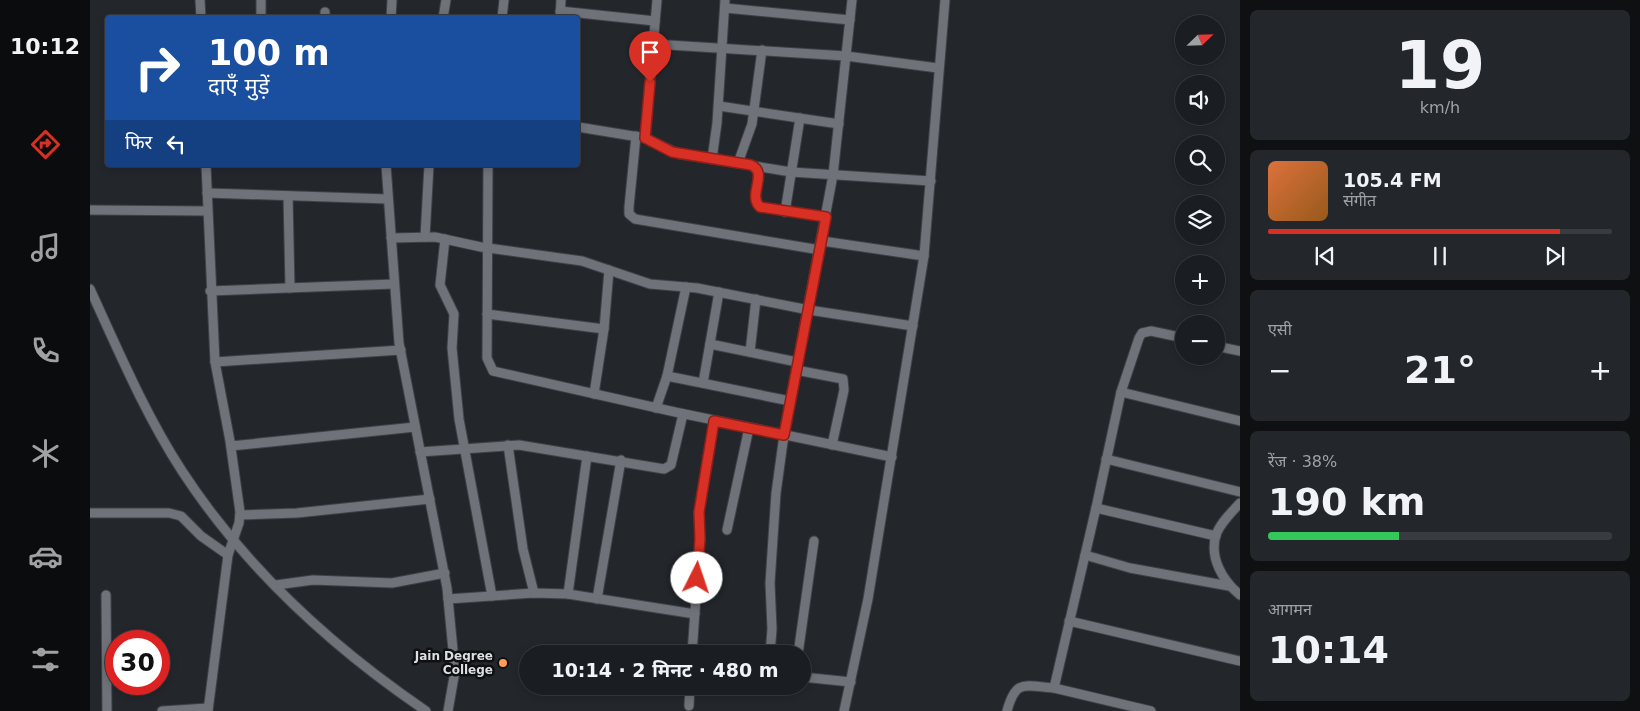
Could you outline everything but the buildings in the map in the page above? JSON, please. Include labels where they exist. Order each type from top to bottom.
[{"type":"street","points":[[200,0],[201,15]]},
{"type":"street","points":[[260,15],[261,0]]},
{"type":"street","points":[[391,15],[392,0]]},
{"type":"street","points":[[444,15],[446,0]]},
{"type":"street","points":[[502,15],[504,0]]},
{"type":"street","points":[[562,0],[560,14],[574,15]]},
{"type":"street","points":[[657,0],[641,137],[629,207],[630,214],[635,219],[821,245],[924,256]]},
{"type":"street","points":[[771,645],[770,584],[774,509],[796,366],[809,310],[833,175],[852,0]]},
{"type":"street","points":[[844,711],[868,599],[924,256],[945,0]]},
{"type":"street","points":[[712,159],[718,106],[725,4],[850,20]]},
{"type":"street","points":[[580,15],[655,21]]},
{"type":"street","points":[[653,44],[846,56],[938,68]]},
{"type":"street","points":[[738,163],[755,111],[762,50]]},
{"type":"street","points":[[718,106],[839,124]]},
{"type":"street","points":[[785,212],[800,118]]},
{"type":"street","points":[[580,128],[641,137],[672,152],[791,172],[931,182]]},
{"type":"street","points":[[754,166],[759,174],[755,195],[757,204],[765,209],[826,217]]},
{"type":"street","points":[[162,711],[208,709],[228,555],[240,515],[231,446],[215,362],[210,291],[206,167]]},
{"type":"street","points":[[386,167],[394,284],[401,350],[445,573],[448,599],[454,671],[448,711]]},
{"type":"street","points":[[425,237],[428,167]]},
{"type":"street","points":[[488,167],[486,358],[493,371],[714,421],[892,457]]},
{"type":"street","points":[[207,194],[388,200]]},
{"type":"street","points":[[288,196],[290,288]]},
{"type":"street","points":[[90,210],[207,211]]},
{"type":"street","points":[[391,238],[425,237],[444,239],[582,261],[650,284],[720,292],[809,310],[913,326]]},
{"type":"street","points":[[444,239],[440,284],[454,314],[452,348],[459,419],[492,596]]},
{"type":"street","points":[[594,394],[604,329],[609,270]]},
{"type":"street","points":[[210,291],[394,284]]},
{"type":"street","points":[[656,408],[667,376],[686,287]]},
{"type":"street","points":[[90,289],[121,356],[177,462],[233,540],[276,585],[339,645],[426,711]]},
{"type":"street","points":[[703,384],[720,292]]},
{"type":"street","points":[[750,352],[756,299]]},
{"type":"street","points":[[486,314],[604,329]]},
{"type":"street","points":[[1054,688],[1121,392],[1134,348],[1142,333],[1151,331],[1175,336]]},
{"type":"street","points":[[710,344],[750,352],[843,379],[844,390],[832,445]]},
{"type":"street","points":[[1225,348],[1240,351]]},
{"type":"street","points":[[215,362],[401,350]]},
{"type":"street","points":[[667,376],[790,401]]},
{"type":"street","points":[[1121,392],[1240,421]]},
{"type":"street","points":[[420,452],[508,445],[531,446],[621,460],[658,468],[668,468],[673,458],[683,414]]},
{"type":"street","points":[[693,645],[700,539],[699,512],[714,421]]},
{"type":"street","points":[[231,446],[416,427]]},
{"type":"street","points":[[727,530],[749,428]]},
{"type":"street","points":[[508,445],[523,549],[534,593]]},
{"type":"street","points":[[568,594],[587,456]]},
{"type":"street","points":[[1106,459],[1240,492]]},
{"type":"street","points":[[598,598],[621,460]]},
{"type":"street","points":[[240,515],[306,512],[430,499]]},
{"type":"street","points":[[1240,503],[1222,524],[1216,536],[1215,556],[1220,572],[1229,586],[1240,595]]},
{"type":"street","points":[[1096,508],[1216,536]]},
{"type":"street","points":[[90,513],[169,513],[181,516],[201,536],[228,555]]},
{"type":"street","points":[[799,645],[814,541]]},
{"type":"street","points":[[1085,555],[1130,568],[1229,586]]},
{"type":"street","points":[[276,585],[313,580],[392,583],[445,573]]},
{"type":"street","points":[[448,599],[534,593],[568,594],[695,614]]},
{"type":"street","points":[[106,595],[107,711]]},
{"type":"street","points":[[1070,622],[1240,661]]},
{"type":"street","points":[[811,678],[851,682]]},
{"type":"street","points":[[1007,711],[1012,693],[1020,687],[1054,688],[1151,711]]},
{"type":"street","points":[[689,706],[690,695]]},
{"type":"place","name":"Jain Degree College","points":[[503,663]]},
{"type":"route","points":[[650,82],[645,138],[672,152],[698,158],[755,166],[759,174],[755,200],[760,207],[826,217],[784,435],[714,421],[700,499],[700,539],[697,578]]}]
